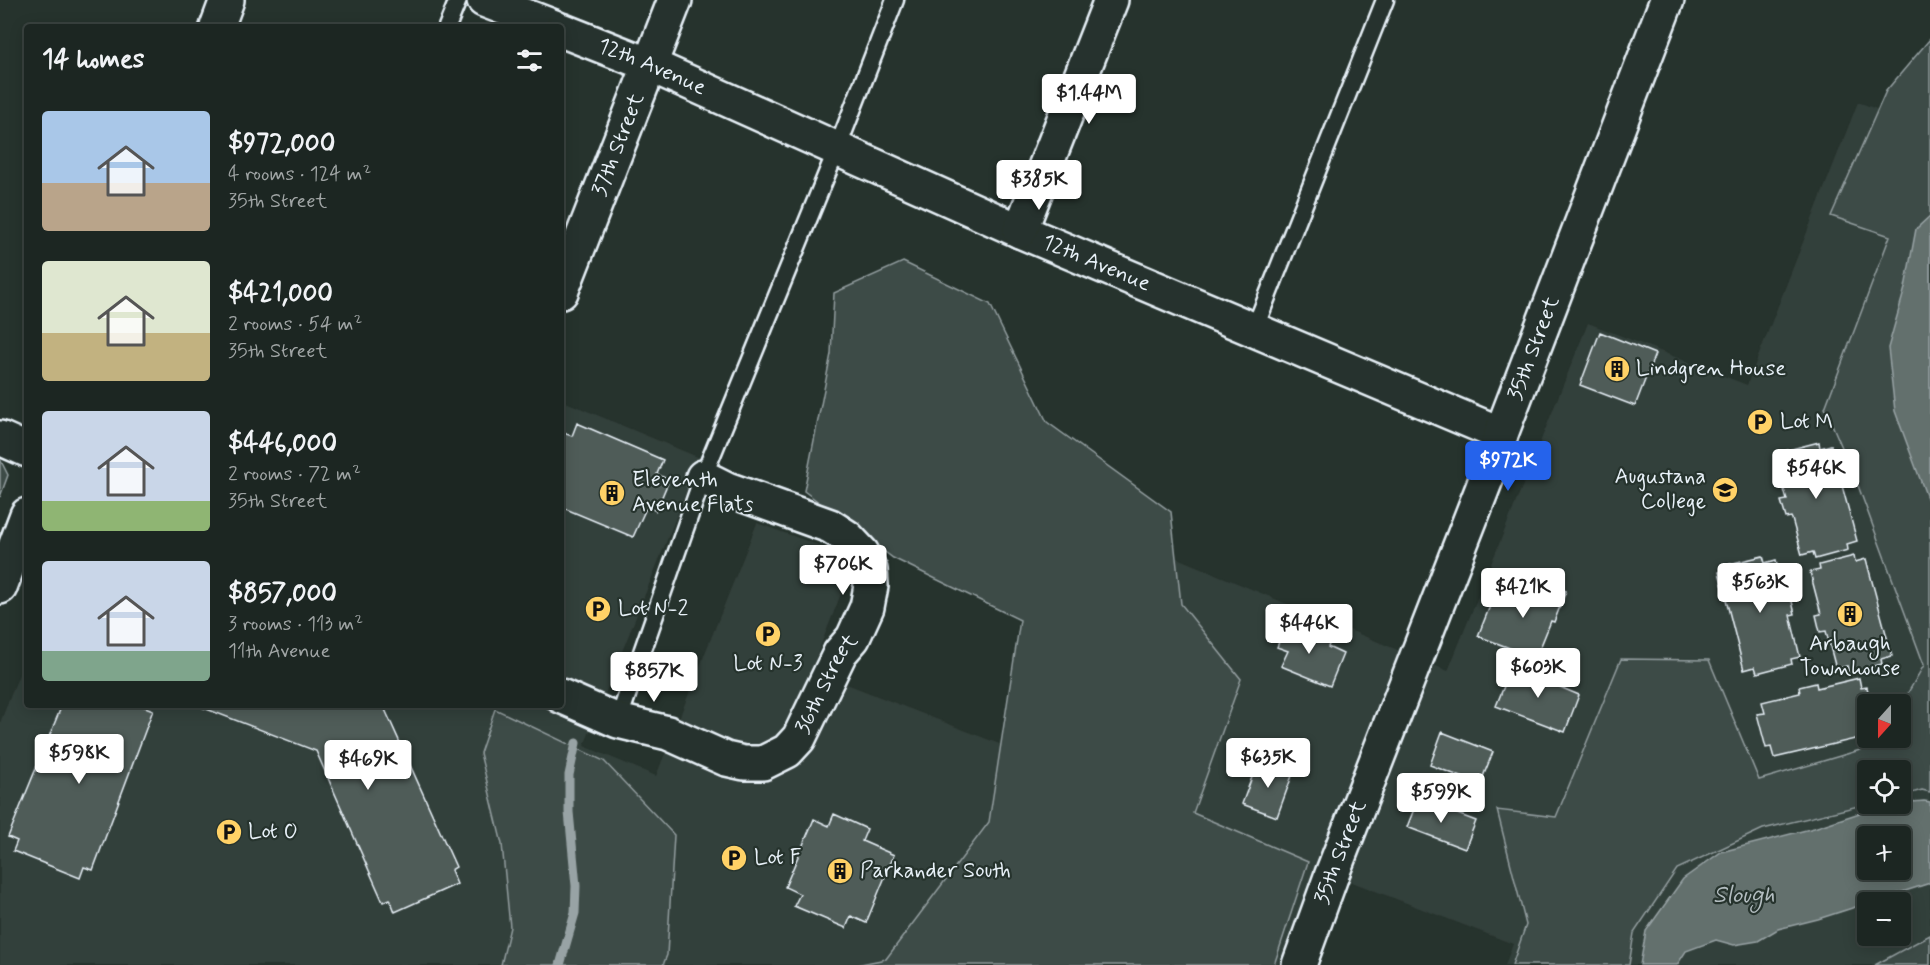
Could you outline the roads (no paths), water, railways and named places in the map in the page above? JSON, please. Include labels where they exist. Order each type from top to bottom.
[{"type":"street","points":[[218,24],[227,0]]},
{"type":"street","points":[[484,0],[546,24]]},
{"type":"street","name":"37th Street","points":[[564,284],[675,0]]},
{"type":"street","points":[[1020,231],[1111,0]]},
{"type":"street","name":"35th Street","points":[[1299,965],[1667,0]]},
{"type":"street","name":"12th Avenue","points":[[564,31],[650,65],[1020,231],[1501,434]]},
{"type":"street","points":[[0,438],[24,449]]},
{"type":"street","name":"36th Street","points":[[564,697],[618,721],[668,733],[726,759],[744,763],[763,763],[787,751],[799,738],[840,653],[852,638],[867,607],[871,586],[870,570],[862,553],[847,537],[830,526],[727,489],[703,477]]},
{"type":"street","points":[[0,587],[24,523]]},
{"type":"lane","points":[[448,24],[458,0]]},
{"type":"lane","points":[[618,721],[703,477],[837,149],[895,0]]},
{"type":"lane","points":[[1254,330],[1385,0]]},
{"type":"water","points":[[1930,216],[1930,506],[1895,411],[1888,348],[1905,288],[1916,229]]},
{"type":"water","name":"Slough","points":[[1911,802],[1930,802],[1930,882],[1902,892],[1857,892],[1857,906],[1778,929],[1758,941],[1734,945],[1716,940],[1686,951],[1677,965],[1640,965],[1646,931],[1683,879],[1721,852],[1814,828],[1857,814],[1911,814]]},
{"type":"waterway","points":[[560,965],[575,913],[576,886],[569,812],[569,775],[576,743]]},
{"type":"place","name":"Lindgren House","points":[[1617,369]]},
{"type":"place","name":"Lot M","points":[[1760,422]]},
{"type":"place","name":"Augustana College","points":[[1725,490]]},
{"type":"place","name":"Eleventh Avenue Flats","points":[[612,493]]},
{"type":"place","name":"Lot N-2","points":[[598,609]]},
{"type":"place","name":"Arbaugh Townhouse","points":[[1850,614]]},
{"type":"place","name":"Lot N-3","points":[[768,634]]},
{"type":"place","name":"Lot O","points":[[229,832]]},
{"type":"place","name":"Lot F","points":[[734,858]]},
{"type":"place","name":"Parkander South","points":[[840,871]]}]
